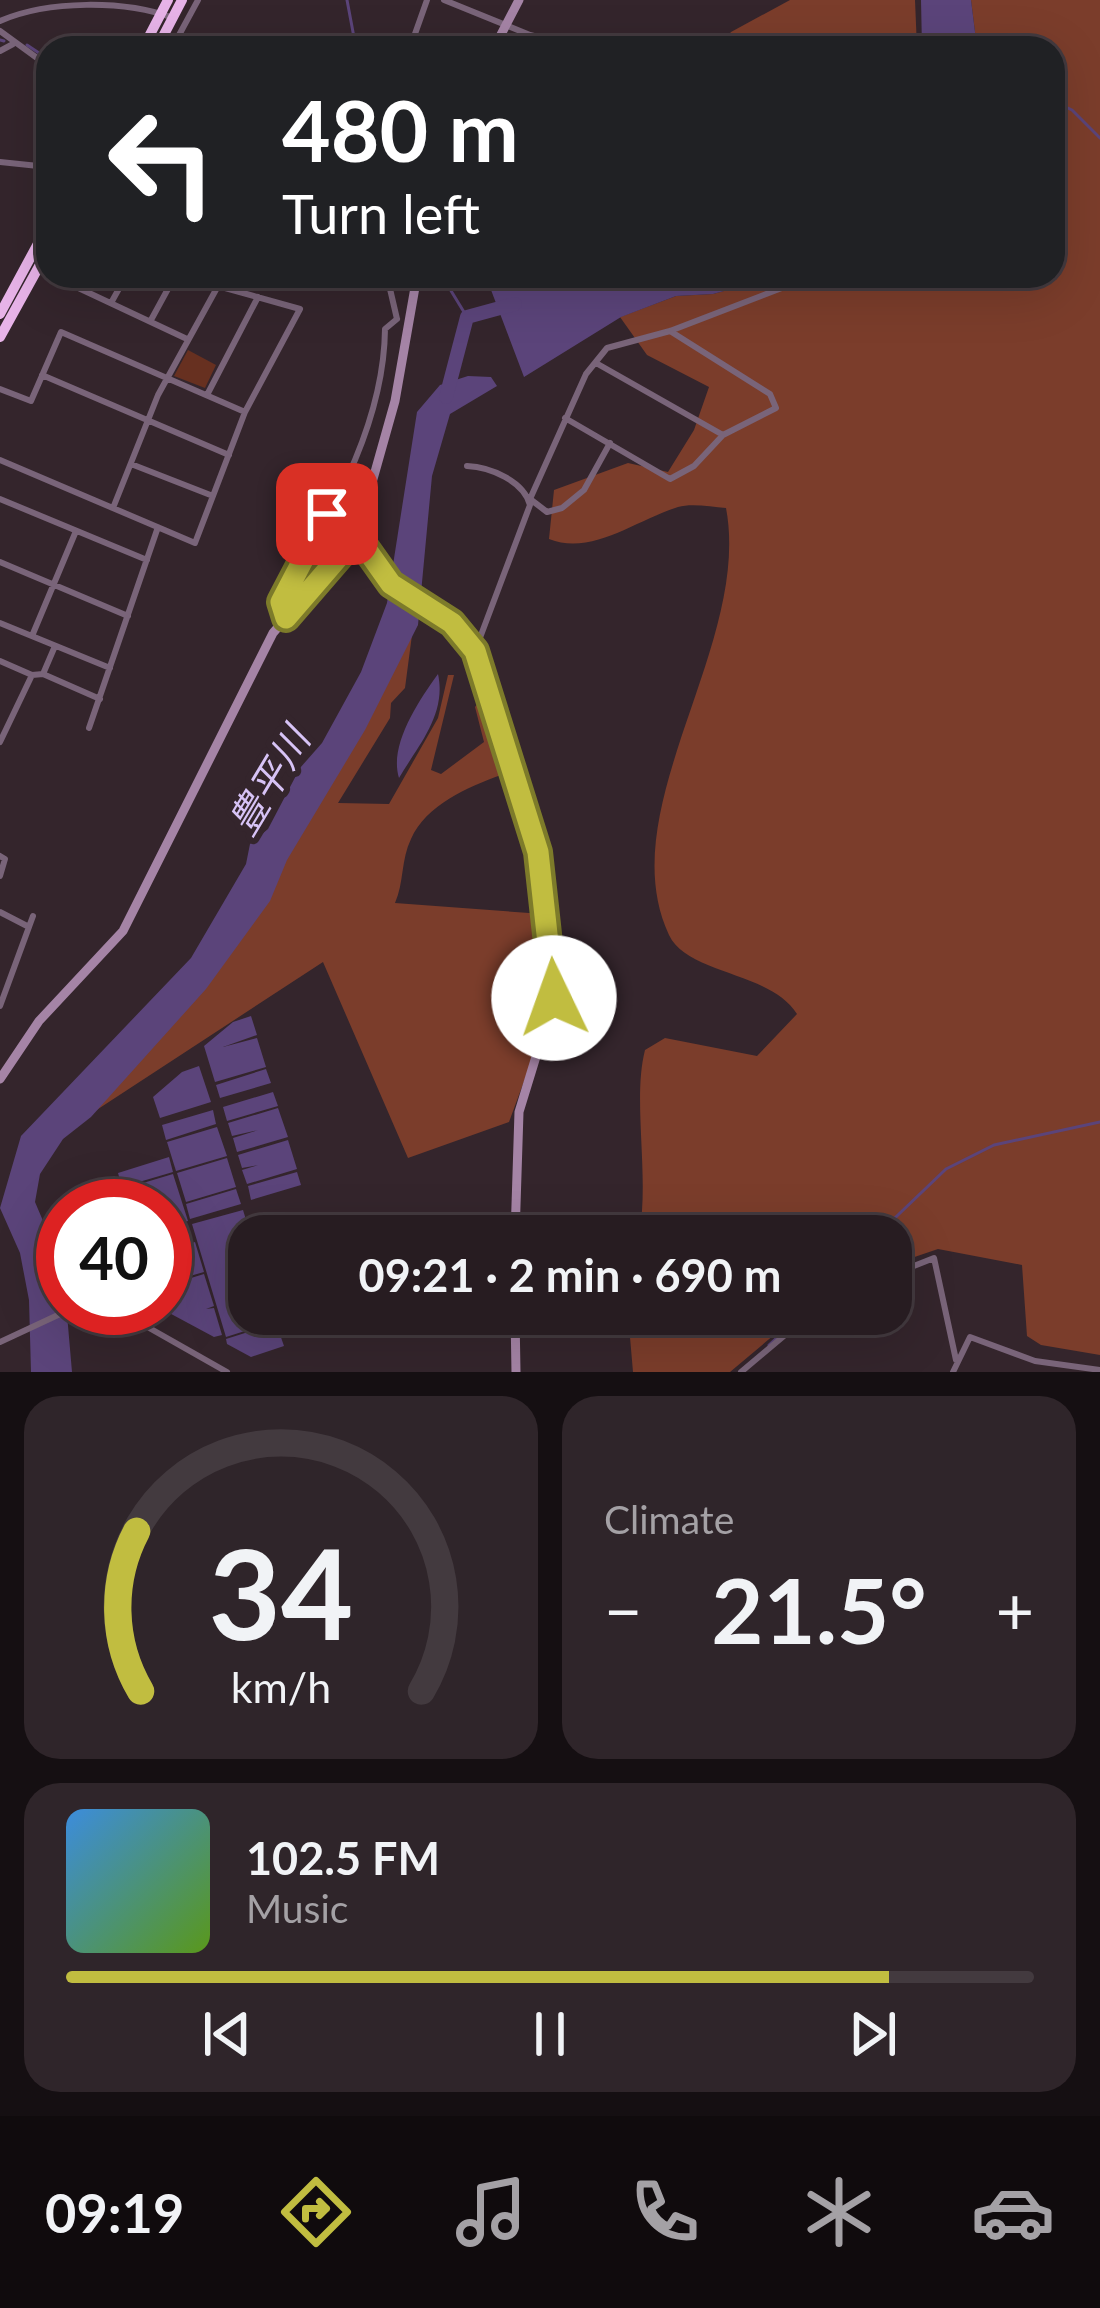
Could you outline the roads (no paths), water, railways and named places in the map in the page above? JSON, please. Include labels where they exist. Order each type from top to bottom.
[{"type":"highway","points":[[168,10],[182,0]]},
{"type":"highway","points":[[0,314],[36,247]]},
{"type":"highway","points":[[0,337],[36,272]]},
{"type":"street","points":[[178,36],[197,0]]},
{"type":"street","points":[[414,36],[427,0]]},
{"type":"street","points":[[444,0],[546,36]]},
{"type":"street","points":[[499,36],[519,0]]},
{"type":"street","points":[[0,21],[42,5],[143,5],[168,10]]},
{"type":"street","points":[[0,31],[36,58]]},
{"type":"street","points":[[0,51],[13,44]]},
{"type":"street","points":[[0,162],[36,166]]},
{"type":"street","points":[[78,288],[187,339]]},
{"type":"street","points":[[111,303],[119,288]]},
{"type":"street","points":[[150,322],[168,288]]},
{"type":"street","points":[[113,508],[167,378],[217,288]]},
{"type":"street","points":[[0,460],[195,543],[245,412],[300,309],[225,288]]},
{"type":"street","points":[[391,288],[403,321]]},
{"type":"street","points":[[413,288],[403,321],[384,454],[364,511],[366,551],[391,584],[437,614],[475,651],[538,852],[550,934],[553,1010],[519,1112],[516,1215]]},
{"type":"street","points":[[475,651],[530,499],[595,362],[607,348],[624,341],[670,331],[782,288]]},
{"type":"street","points":[[207,395],[258,297]]},
{"type":"street","points":[[286,618],[281,602],[364,438],[383,386],[386,329],[403,321]]},
{"type":"street","points":[[566,418],[670,479],[694,466],[724,435],[776,408],[775,399],[670,331]]},
{"type":"street","points":[[0,389],[31,401],[62,332],[245,412]]},
{"type":"street","points":[[595,362],[724,435]]},
{"type":"street","points":[[42,375],[229,455]]},
{"type":"street","points":[[467,466],[505,477],[547,512],[572,502],[610,443]]},
{"type":"street","points":[[131,464],[213,496]]},
{"type":"street","points":[[0,511],[2,500],[147,560]]},
{"type":"street","points":[[89,728],[158,527]]},
{"type":"street","points":[[32,636],[76,531]]},
{"type":"street","points":[[0,1078],[39,1022],[123,931],[254,664],[343,552],[366,551]]},
{"type":"street","points":[[0,562],[128,616]]},
{"type":"street","points":[[0,623],[110,668]]},
{"type":"street","points":[[43,674],[55,646]]},
{"type":"street","points":[[0,661],[100,698]]},
{"type":"street","points":[[0,742],[32,675]]},
{"type":"street","points":[[0,856],[5,859],[0,876]]},
{"type":"street","points":[[0,912],[29,927]]},
{"type":"street","points":[[0,1006],[33,916]]},
{"type":"street","points":[[912,1267],[934,1258],[955,1368]]},
{"type":"street","points":[[0,1342],[36,1325]]},
{"type":"street","points":[[162,1335],[227,1372]]},
{"type":"street","points":[[515,1335],[516,1372]]},
{"type":"street","points":[[741,1372],[784,1335]]},
{"type":"street","points":[[955,1368],[970,1337],[1035,1361],[1100,1370]]},
{"type":"waterway","points":[[347,0],[354,36]]},
{"type":"waterway","points":[[0,40],[4,41]]},
{"type":"waterway","points":[[27,45],[36,51]]},
{"type":"waterway","points":[[1065,107],[1100,138]]},
{"type":"waterway","points":[[449,288],[467,317]]},
{"type":"waterway","name":"豊平川","points":[[446,397],[467,317],[515,304]]},
{"type":"waterway","points":[[898,1215],[946,1169],[994,1145],[1100,1122]]},
{"type":"waterway","points":[[769,1345],[780,1335]]}]
